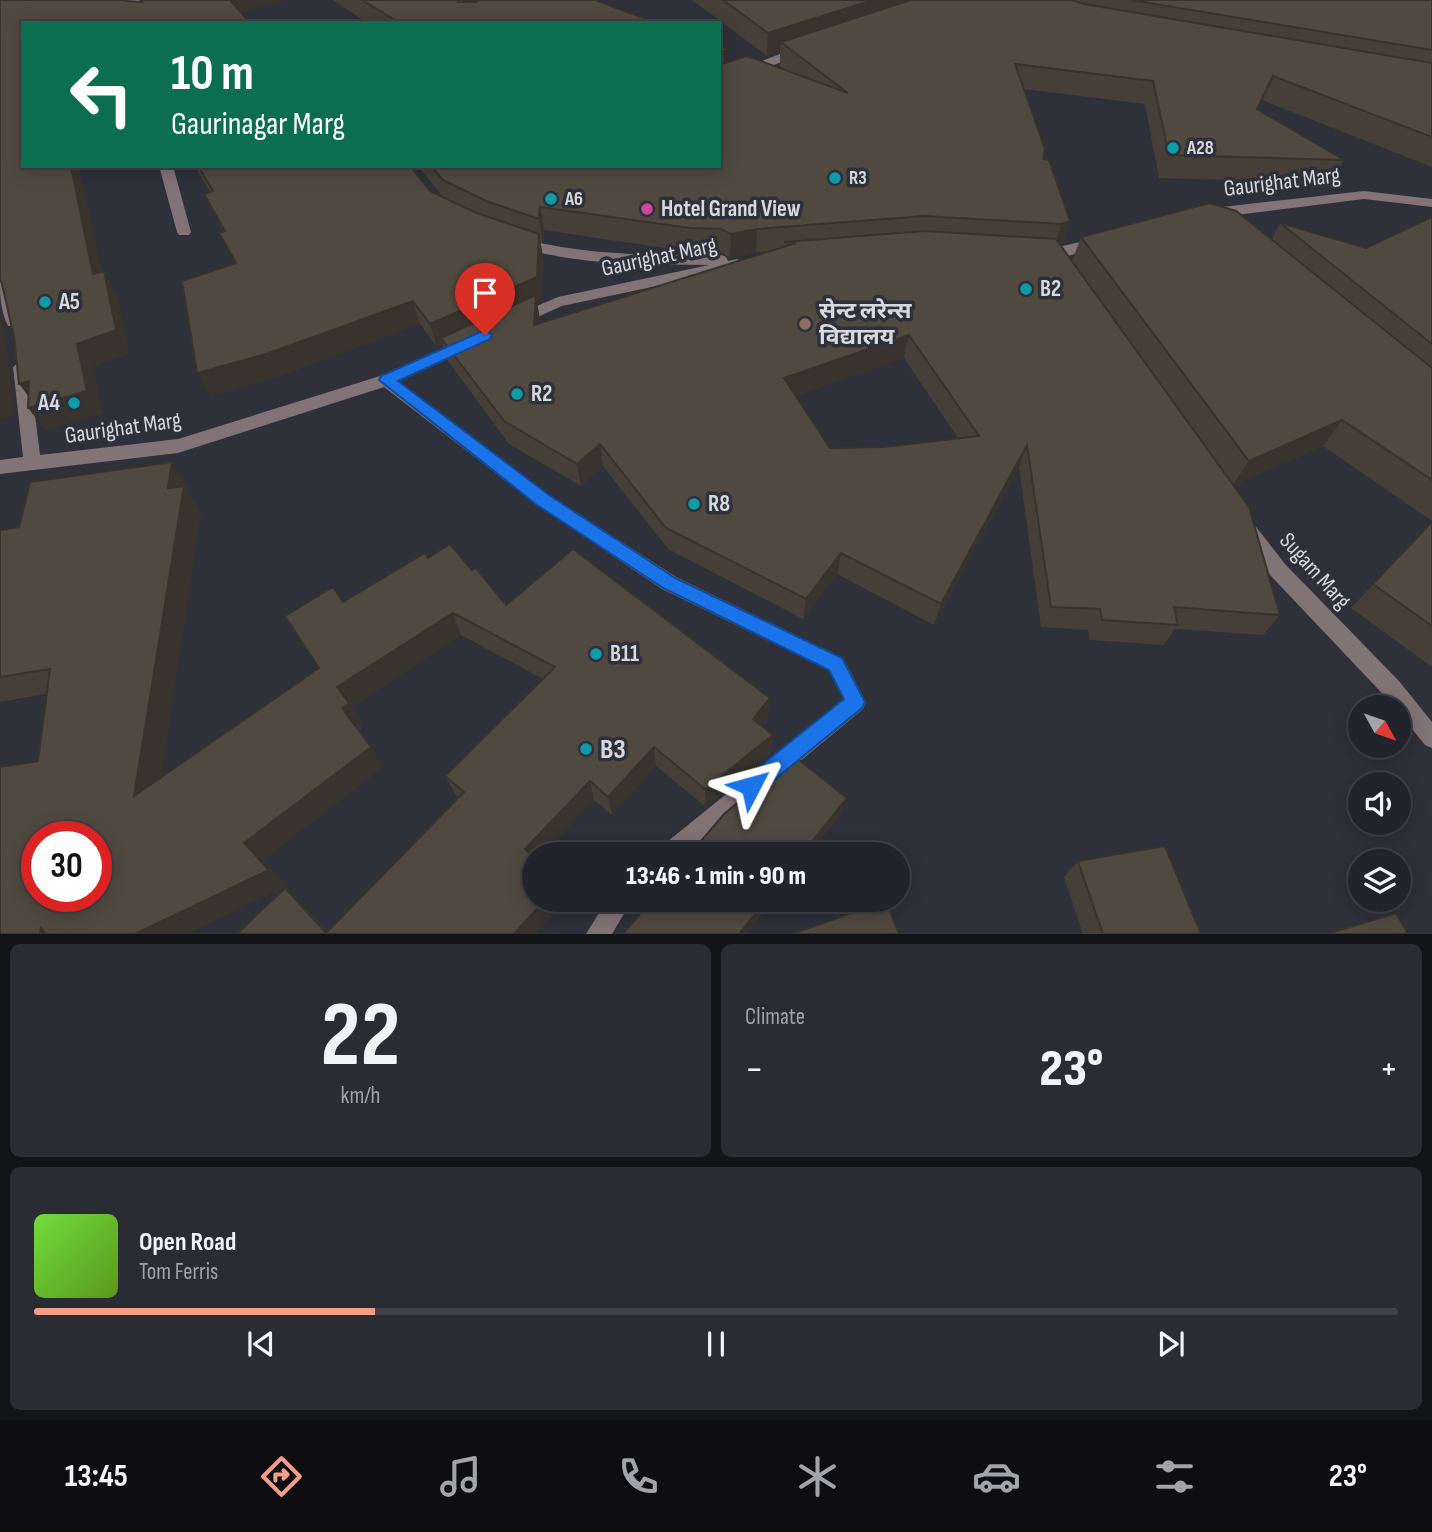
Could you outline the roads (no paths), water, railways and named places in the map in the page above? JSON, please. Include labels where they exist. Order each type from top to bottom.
[{"type":"street","points":[[133,0],[144,21]]},
{"type":"street","points":[[721,82],[819,44]]},
{"type":"street","points":[[167,168],[184,232]]},
{"type":"street","name":"Gaurighat Marg","points":[[1228,232],[1200,216],[1364,195],[1432,203]]},
{"type":"street","points":[[1027,253],[1054,255],[1118,238]]},
{"type":"street","name":"Gaurighat Marg","points":[[0,467],[178,446],[386,380],[558,302],[756,260],[621,258],[542,251],[508,239]]},
{"type":"street","points":[[1054,255],[1068,274]]},
{"type":"street","points":[[0,287],[15,324],[32,464]]},
{"type":"street","points":[[386,380],[543,500],[669,583],[836,664],[856,702],[685,842]]},
{"type":"street","name":"Sugam Marg","points":[[1234,512],[1278,570],[1392,688],[1432,738]]},
{"type":"street","points":[[598,933],[612,912]]},
{"type":"place","name":"A28","points":[[1173,148]]},
{"type":"place","name":"R3","points":[[835,178]]},
{"type":"place","name":"A6","points":[[551,199]]},
{"type":"place","name":"Hotel Grand View","points":[[647,209]]},
{"type":"place","name":"B2","points":[[1026,289]]},
{"type":"place","name":"A5","points":[[45,302]]},
{"type":"place","name":"सेन्ट लरेन्स विद्यालय","points":[[805,324]]},
{"type":"place","name":"R2","points":[[517,394]]},
{"type":"place","name":"A4","points":[[74,403]]},
{"type":"place","name":"R8","points":[[694,504]]},
{"type":"place","name":"B11","points":[[596,654]]},
{"type":"place","name":"B3","points":[[586,749]]}]
